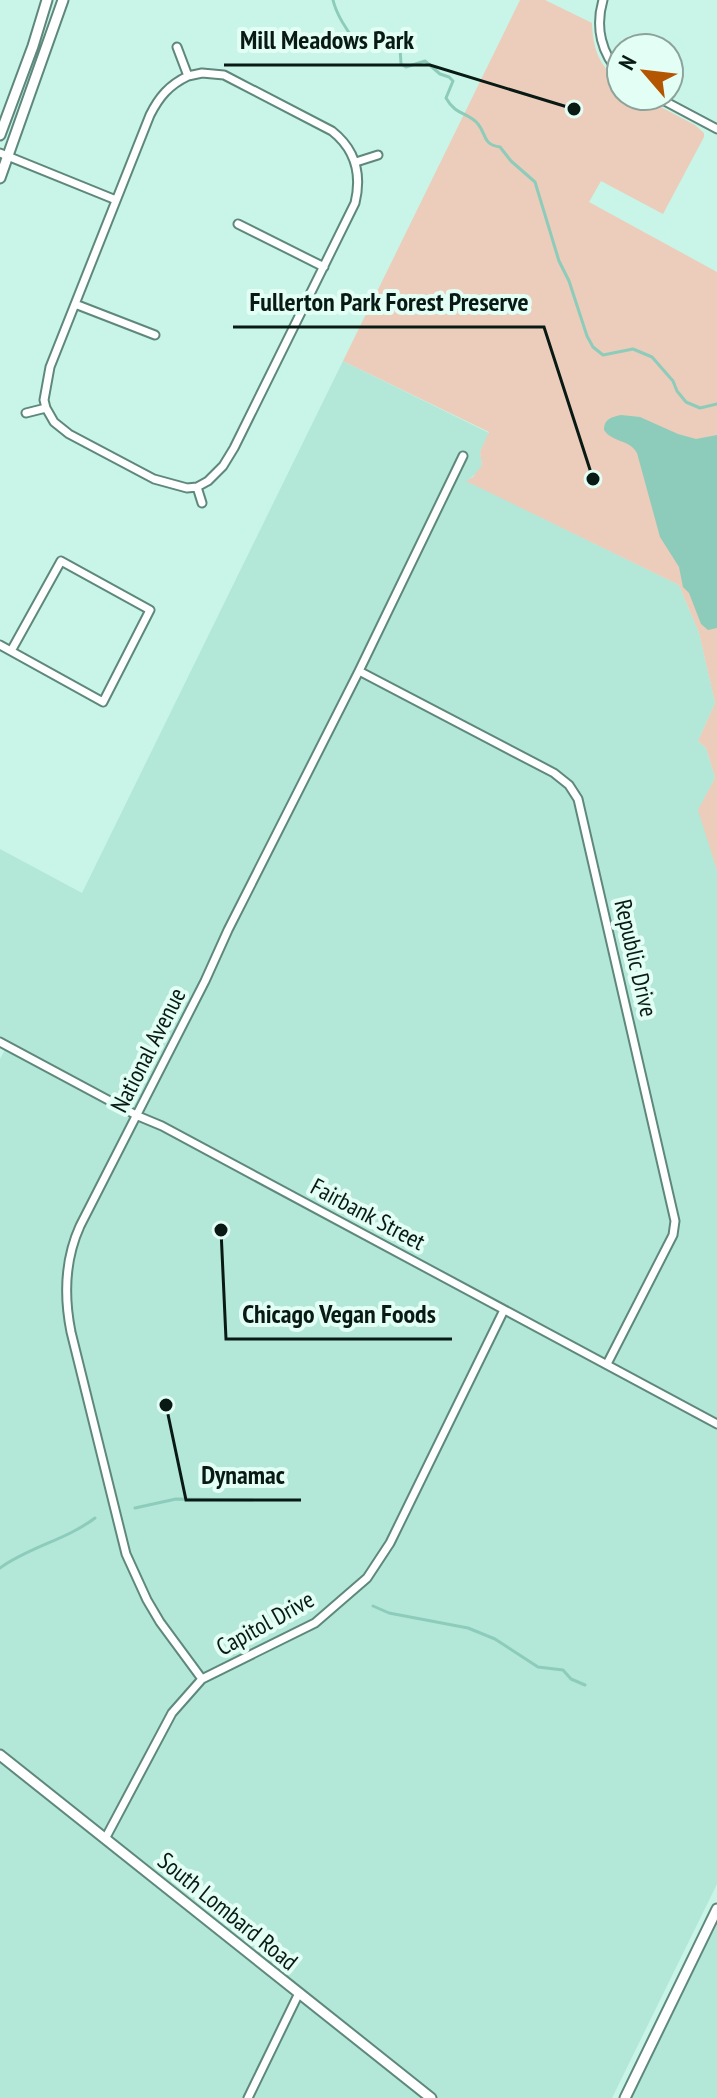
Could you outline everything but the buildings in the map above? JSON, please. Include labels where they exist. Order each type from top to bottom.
[{"type":"street","points":[[0,135],[47,0]]},
{"type":"street","points":[[0,178],[4,155],[63,0]]},
{"type":"street","points":[[603,0],[599,23],[605,49]]},
{"type":"street","points":[[177,47],[188,76]]},
{"type":"street","points":[[214,73],[230,77],[332,131],[342,139],[356,162],[359,174],[355,203],[234,448],[223,466],[208,481],[187,488],[154,479],[69,434],[54,422],[44,400],[50,367],[155,105],[170,86],[188,76],[214,73]]},
{"type":"street","points":[[685,112],[717,129]]},
{"type":"street","points":[[4,155],[116,200]]},
{"type":"street","points":[[356,162],[378,155]]},
{"type":"street","points":[[238,224],[324,267]]},
{"type":"street","points":[[75,304],[155,335]]},
{"type":"street","points":[[26,413],[46,408]]},
{"type":"street","name":"National Avenue","points":[[202,1679],[160,1622],[126,1554],[66,1306],[68,1268],[76,1236],[463,456]]},
{"type":"street","points":[[197,487],[202,503]]},
{"type":"street","points":[[0,645],[103,702],[150,610],[61,561],[11,651]]},
{"type":"street","name":"Republic Drive","points":[[359,671],[554,773],[569,785],[578,799],[675,1221],[673,1235],[607,1364]]},
{"type":"street","name":"Fairbank Street","points":[[0,1042],[717,1424]]},
{"type":"street","name":"Capitol Drive","points":[[105,1839],[172,1713],[202,1679],[315,1623],[367,1578],[390,1543],[504,1310]]},
{"type":"street","name":"South Lombard Road","points":[[0,1755],[431,2098]]},
{"type":"street","points":[[625,2098],[717,1909]]},
{"type":"street","points":[[248,2098],[299,1993]]},
{"type":"shaded area","points":[[520,0],[545,0],[592,23],[596,50],[605,67],[605,112],[670,112],[704,133],[663,214],[601,181],[589,202],[717,272],[717,871],[698,810],[715,778],[706,748],[698,741],[715,703],[699,633],[679,585],[466,481],[482,465],[480,452],[489,432],[343,361]]},
{"type":"shaded area","points":[[343,361],[489,433],[480,452],[482,465],[467,481],[679,585],[699,633],[715,703],[698,741],[706,748],[715,778],[699,810],[717,871],[717,1884],[612,2098],[0,2098],[0,1059],[9,1042],[0,1037],[0,849],[82,893]]},
{"type":"shaded area","points":[[621,415],[640,417],[696,439],[717,435],[717,628],[708,630],[701,624],[689,593],[683,587],[679,567],[660,537],[637,453],[630,445],[604,430],[609,419]]},
{"type":"shaded area","points":[[717,1919],[717,2098],[630,2098]]},
{"type":"waterway","points":[[333,0],[355,40],[372,38],[397,45],[401,64],[406,67],[425,61],[440,74],[449,77],[453,81],[446,98],[450,104],[474,120],[488,141],[500,147],[535,182],[559,261],[593,347],[603,355],[633,349],[652,357],[686,402],[700,408],[717,404]]},
{"type":"waterway","points":[[135,1508],[176,1499],[253,1500]]},
{"type":"waterway","points":[[0,1568],[95,1518]]},
{"type":"waterway","points":[[373,1606],[389,1613],[468,1628],[495,1639],[538,1667],[563,1670],[571,1679],[585,1685]]},
{"type":"place","name":"Mill Meadows Park","points":[[574,109]]},
{"type":"place","name":"Fullerton Park Forest Preserve","points":[[593,479]]},
{"type":"place","name":"Chicago Vegan Foods","points":[[221,1230]]},
{"type":"place","name":"Dynamac","points":[[166,1405]]}]
